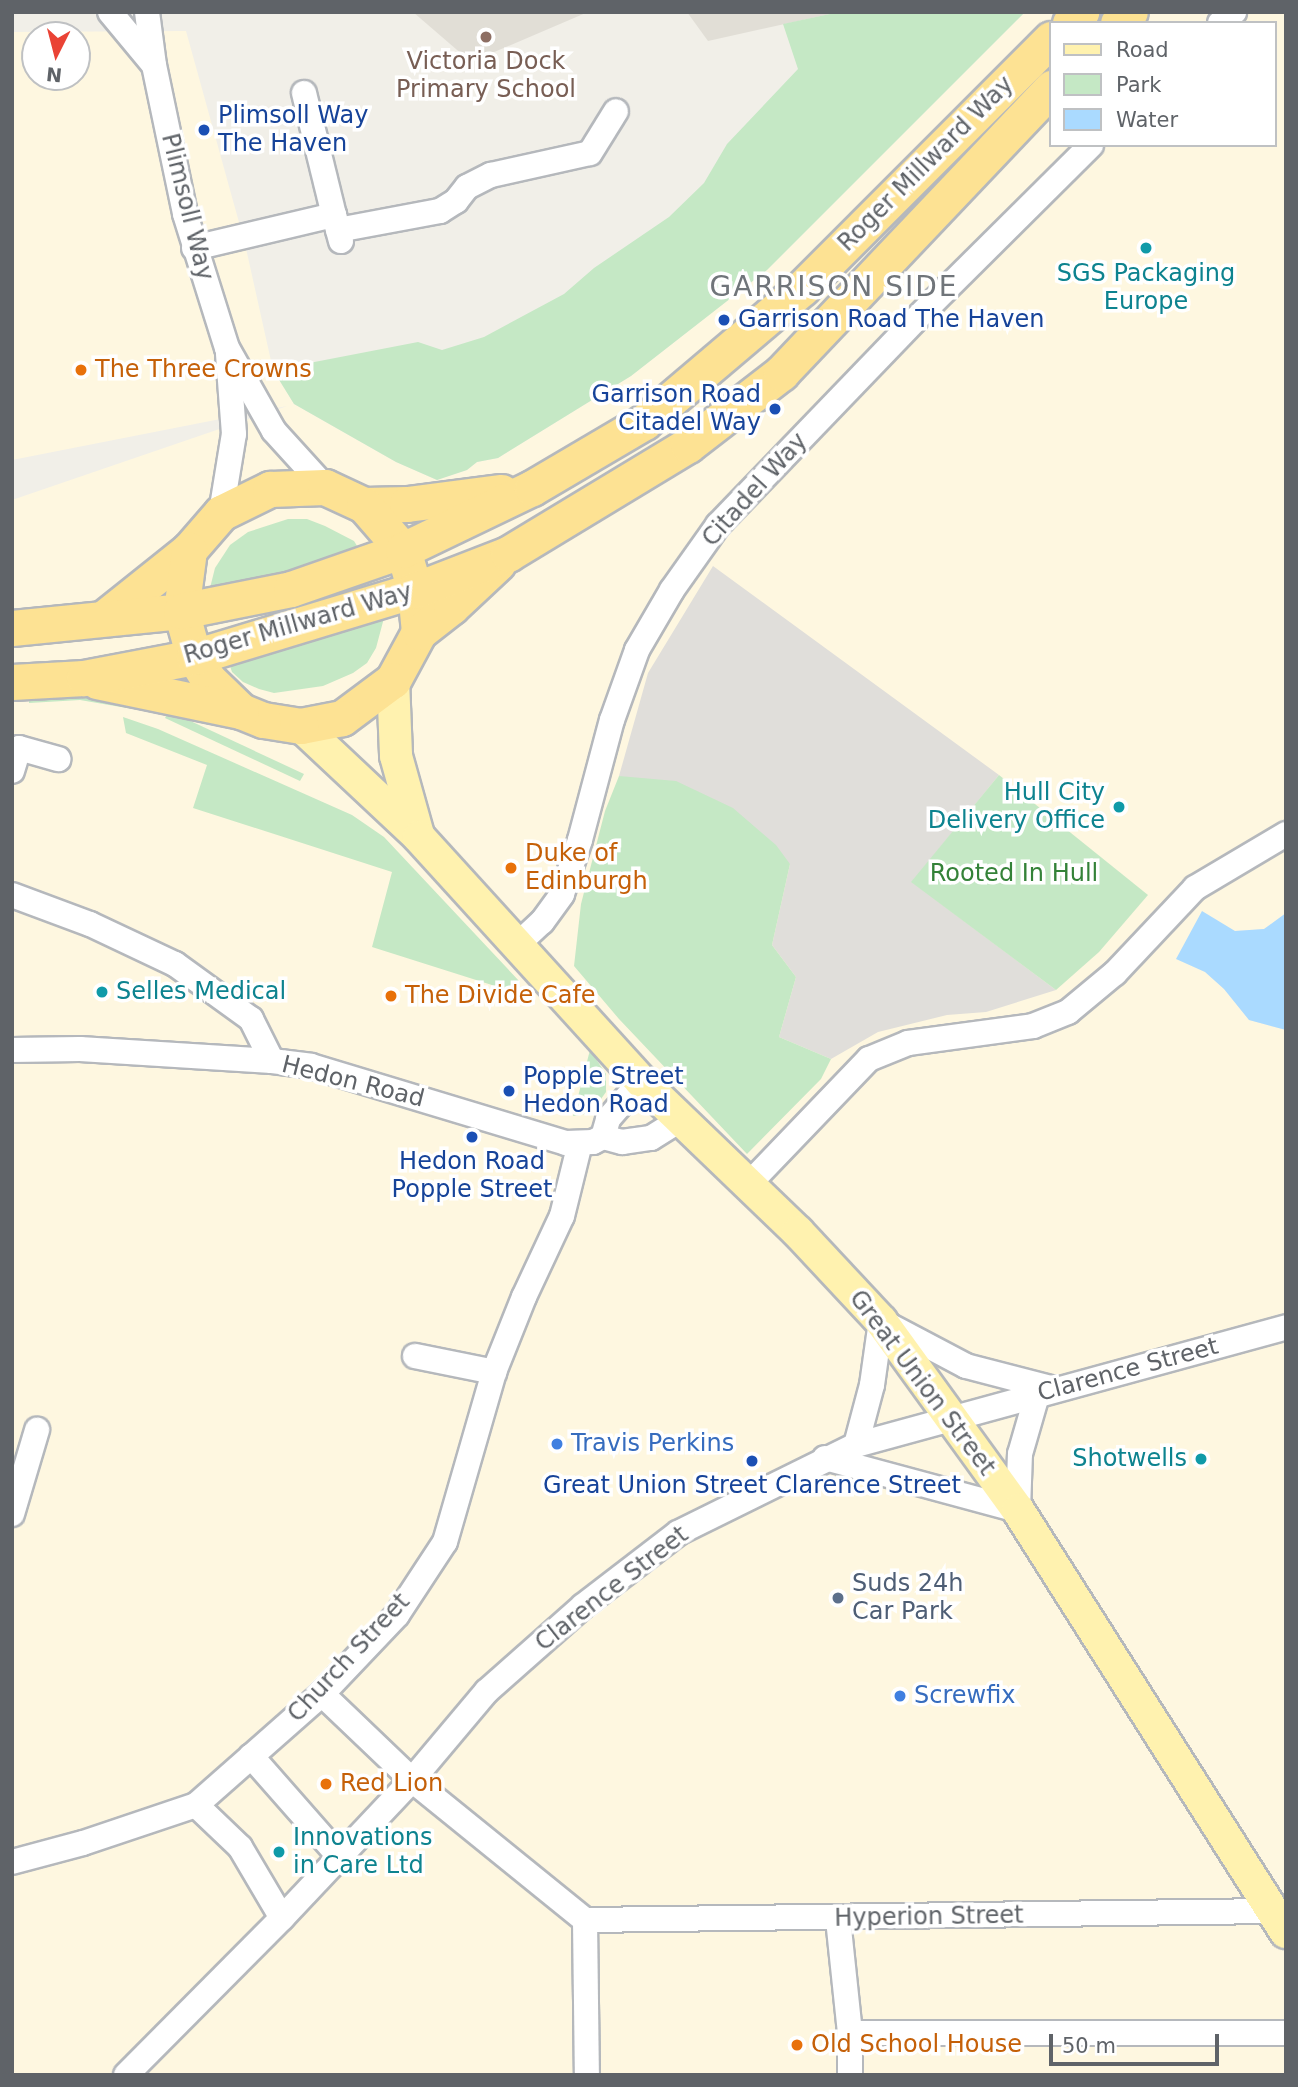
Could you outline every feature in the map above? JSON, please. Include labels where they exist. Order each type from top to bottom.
[{"type":"highway","name":"Roger Millward Way","points":[[12,628],[181,611],[291,589],[403,550],[532,488],[644,422],[802,288],[1050,41]]},
{"type":"highway","name":"Roger Millward Way","points":[[12,682],[84,678],[194,657],[415,590],[508,554],[688,445],[781,373],[1050,89]]},
{"type":"highway","points":[[104,618],[189,550],[221,513],[270,489],[325,488],[363,505],[403,550],[415,590],[419,632],[393,680],[342,718],[301,726]]},
{"type":"highway","name":"Roger Millward Way","points":[[363,505],[407,504],[532,488]]},
{"type":"highway","points":[[189,550],[181,611],[194,657],[208,679],[241,710]]},
{"type":"highway","name":"Roger Millward Way","points":[[419,632],[451,607],[508,554]]},
{"type":"highway","name":"Roger Millward Way","points":[[84,678],[241,710],[263,720],[301,726]]},
{"type":"main road","name":"Great Union Street","points":[[393,680],[396,756],[419,837]]},
{"type":"main road","name":"Great Union Street","points":[[301,726],[419,837],[641,1081],[747,1186],[798,1232],[881,1321],[954,1418],[1018,1510],[1280,1922]]},
{"type":"street","name":"Plimsoll Way","points":[[110,12],[154,65]]},
{"type":"street","name":"Plimsoll Way","points":[[147,12],[154,65],[194,247],[227,348],[274,431],[325,488]]},
{"type":"street","points":[[304,93],[338,229]]},
{"type":"street","points":[[194,247],[338,229],[440,211],[456,201],[467,187],[491,175],[590,153],[616,111]]},
{"type":"street","name":"Citadel Way","points":[[517,945],[542,922],[562,894],[580,840],[612,720],[637,650],[672,590],[718,525],[915,320],[1089,147]]},
{"type":"street","name":"Plimsoll Way","points":[[221,513],[234,434],[227,348]]},
{"type":"street","points":[[12,771],[19,748],[58,759]]},
{"type":"street","points":[[747,1186],[869,1059],[908,1043],[1032,1026],[1068,1012],[1115,974],[1195,888],[1286,834]]},
{"type":"street","points":[[12,895],[90,924],[175,964],[251,1019],[272,1061]]},
{"type":"street","name":"Hedon Road","points":[[12,1049],[80,1049],[272,1061],[325,1069],[552,1141],[622,1142],[651,1138],[680,1120]]},
{"type":"street","points":[[592,1140],[641,1081]]},
{"type":"street","name":"Church Street","points":[[12,1862],[83,1843],[196,1805],[322,1694],[397,1615],[445,1542],[494,1372],[592,1140]]},
{"type":"street","points":[[825,1458],[1018,1510],[1020,1454],[1047,1392],[965,1366],[881,1321],[872,1385],[856,1445]]},
{"type":"street","name":"Clarence Street","points":[[125,2075],[282,1918],[412,1780],[487,1691],[583,1606],[678,1533],[856,1445],[1286,1327]]},
{"type":"street","points":[[415,1356],[494,1372]]},
{"type":"street","points":[[12,1514],[37,1430]]},
{"type":"street","points":[[322,1694],[412,1780],[585,1920],[587,2075]]},
{"type":"street","points":[[251,1756],[339,1856]]},
{"type":"street","points":[[196,1805],[240,1847],[282,1918]]},
{"type":"street","points":[[838,1919],[850,2033],[850,2075]]},
{"type":"street","name":"Hyperion Street","points":[[585,1920],[1280,1922]]},
{"type":"street","points":[[850,2033],[1286,2033]]},
{"type":"shaded area","name":"Victoria Dock Primary School","points":[[413,12],[588,12],[471,62]]},
{"type":"shaded area","points":[[687,12],[839,12],[708,41]]},
{"type":"shaded area","points":[[1025,12],[1286,12],[1286,913],[1264,929],[1235,931],[1176,958],[1205,971],[1224,989],[1249,1020],[1286,1030],[1286,2075],[12,2075],[12,500],[287,406],[12,460],[12,32],[21,32],[21,91],[91,91],[91,32],[186,31],[245,244],[273,370],[294,404],[396,462],[437,480],[467,470],[477,462],[498,458],[631,376],[767,270]]},
{"type":"shaded area","points":[[713,566],[999,775],[912,882],[1056,990],[986,1012],[947,1015],[878,1032],[831,1059],[779,1037],[796,977],[772,945],[790,864],[619,776],[648,673]]},
{"type":"green space","points":[[839,12],[1025,12],[767,270],[631,376],[498,458],[477,462],[467,470],[437,480],[396,462],[294,404],[273,370],[418,342],[442,350],[484,337],[564,294],[594,268],[669,217],[704,183],[727,144],[798,69],[783,24]]},
{"type":"green space","points":[[288,519],[307,519],[325,526],[354,541],[362,554],[208,596],[215,568],[230,545],[248,532]]},
{"type":"green space","points":[[384,618],[376,648],[367,663],[353,673],[323,686],[274,693],[259,689],[243,682],[232,672],[228,660],[306,641]]},
{"type":"green space","points":[[97,693],[152,705],[150,712],[80,700],[29,703],[29,700]]},
{"type":"green space","points":[[169,711],[304,774],[300,781],[165,718]]},
{"type":"green space","points":[[123,717],[158,729],[352,815],[384,837],[520,982],[517,993],[372,947],[392,872],[193,808],[207,765],[126,733]]},
{"type":"green space","name":"Rooted In Hull","points":[[999,775],[1148,895],[1099,952],[1056,990],[911,882]]},
{"type":"green space","points":[[619,776],[676,781],[733,808],[776,845],[790,864],[772,945],[796,977],[779,1037],[831,1059],[821,1079],[747,1154],[619,1019],[574,966],[581,904],[605,811]]},
{"type":"green space","points":[[590,1050],[606,1074],[606,1092],[591,1113],[573,1116]]},
{"type":"water","points":[[1202,911],[1235,931],[1264,929],[1286,913],[1286,1030],[1249,1020],[1224,989],[1205,972],[1176,959]]},
{"type":"place","name":"Victoria Dock Primary School","points":[[486,37]]},
{"type":"place","name":"Plimsoll Way The Haven","points":[[204,130]]},
{"type":"place","name":"SGS Packaging Europe","points":[[1146,248]]},
{"type":"place","name":"Garrison Road The Haven","points":[[724,320]]},
{"type":"place","name":"The Three Crowns","points":[[81,370]]},
{"type":"place","name":"Garrison Road Citadel Way","points":[[775,409]]},
{"type":"place","name":"Hull City Delivery Office","points":[[1119,807]]},
{"type":"place","name":"Duke of Edinburgh","points":[[511,868]]},
{"type":"place","name":"Selles Medical","points":[[102,992]]},
{"type":"place","name":"The Divide Cafe","points":[[391,996]]},
{"type":"place","name":"Popple Street Hedon Road","points":[[509,1091]]},
{"type":"place","name":"Hedon Road Popple Street","points":[[472,1137]]},
{"type":"place","name":"Travis Perkins","points":[[557,1444]]},
{"type":"place","name":"Shotwells","points":[[1201,1459]]},
{"type":"place","name":"Great Union Street Clarence Street","points":[[752,1461]]},
{"type":"place","name":"Suds 24h Car Park","points":[[838,1598]]},
{"type":"place","name":"Screwfix","points":[[900,1696]]},
{"type":"place","name":"Red Lion","points":[[326,1784]]},
{"type":"place","name":"Innovations in Care Ltd","points":[[279,1852]]},
{"type":"place","name":"Old School House","points":[[797,2045]]},
{"type":"district","name":"GARRISON SIDE","points":[[834,287]]}]
